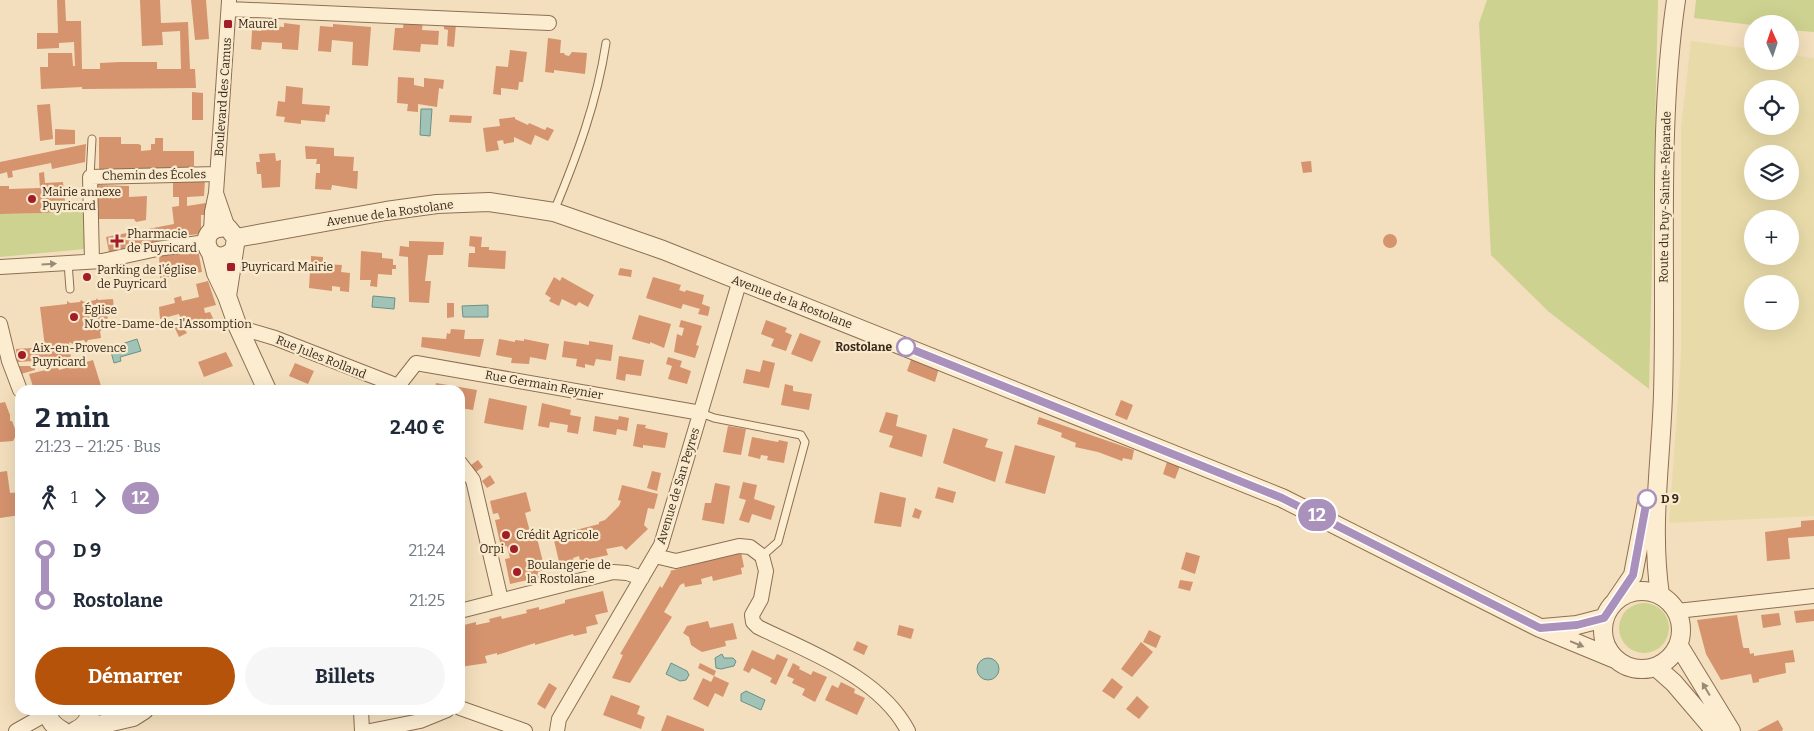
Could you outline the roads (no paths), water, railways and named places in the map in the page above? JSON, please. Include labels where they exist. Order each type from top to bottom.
[{"type":"street","name":"Route du Puy-Sainte-Réparade","points":[[1660,595],[1654,517],[1663,395],[1665,127],[1671,30],[1676,0]]},
{"type":"street","points":[[229,4],[549,23]]},
{"type":"street","name":"Boulevard des Camus","points":[[221,241],[216,193],[229,4]]},
{"type":"street","name":"Chemin des Écoles","points":[[92,261],[90,176],[217,174]]},
{"type":"street","name":"Avenue de la Rostolane","points":[[221,241],[386,211],[437,204],[489,202],[554,212],[663,250],[740,280],[1282,498],[1540,628],[1615,659]]},
{"type":"street","points":[[0,267],[92,261],[156,249],[221,241],[216,273],[265,385]]},
{"type":"street","name":"Avenue de San Peyres","points":[[557,731],[559,719],[660,546],[740,280]]},
{"type":"street","points":[[0,324],[9,362],[18,385]]},
{"type":"street","name":"Rue Jules Rolland","points":[[238,327],[275,338],[392,385]]},
{"type":"street","name":"Rue Germain Reynier","points":[[402,385],[416,363],[701,413]]},
{"type":"street","name":"Route du Puy-Sainte-Réparade","points":[[1616,600],[1633,575],[1663,395]]},
{"type":"street","points":[[465,470],[473,480],[501,600]]},
{"type":"street","points":[[655,556],[676,561],[739,546],[750,548],[762,556],[766,571],[761,600],[752,615],[753,622],[758,627],[845,670],[875,692],[902,720],[908,731]]},
{"type":"street","points":[[465,610],[613,572],[628,573],[642,578]]},
{"type":"street","points":[[1637,591],[1649,591],[1660,595],[1670,601],[1677,611],[1682,628],[1679,646],[1673,655],[1656,667],[1645,670],[1634,669],[1624,665],[1615,659],[1604,640],[1602,629],[1604,618],[1616,600],[1626,594],[1637,591]]},
{"type":"street","points":[[1677,611],[1814,596]]},
{"type":"street","points":[[1540,628],[1577,625],[1604,618]]},
{"type":"street","points":[[1679,646],[1731,731]]},
{"type":"street","points":[[1656,667],[1674,683],[1715,731]]},
{"type":"street","points":[[465,710],[525,731]]},
{"type":"street","points":[[72,731],[85,725],[90,715]]},
{"type":"street","points":[[16,731],[47,718],[56,727],[72,731],[136,715]]},
{"type":"street","points":[[361,715],[362,731]]},
{"type":"street","points":[[370,731],[420,721],[435,715]]},
{"type":"lane","points":[[554,212],[577,157],[590,118],[602,69],[606,43]]},
{"type":"lane","name":"Chemin des Écoles","points":[[90,176],[92,139]]},
{"type":"lane","points":[[68,263],[70,289]]},
{"type":"lane","points":[[701,413],[714,418],[801,435],[805,442],[778,542],[762,556]]},
{"type":"water","points":[[421,109],[432,109],[430,136],[420,135]]},
{"type":"water","points":[[373,296],[395,298],[394,309],[372,307]]},
{"type":"water","points":[[488,305],[488,317],[463,317],[462,306]]},
{"type":"water","points":[[137,339],[141,351],[120,357],[121,361],[114,363],[110,348]]},
{"type":"water","points":[[722,654],[724,658],[733,658],[736,661],[734,666],[721,669],[716,668],[715,658]]},
{"type":"water","points":[[988,658],[996,661],[999,669],[996,677],[988,680],[980,677],[977,669],[980,661]]},
{"type":"water","points":[[671,663],[687,671],[689,675],[686,680],[680,681],[666,674]]},
{"type":"water","points":[[746,691],[765,700],[761,710],[741,701],[741,694]]},
{"type":"place","name":"Maurel","points":[[228,24]]},
{"type":"place","name":"Mairie annexe Puyricard","points":[[32,199]]},
{"type":"place","name":"Pharmacie de Puyricard","points":[[117,241]]},
{"type":"place","name":"Puyricard Mairie","points":[[231,267]]},
{"type":"place","name":"Parking de l'église de Puyricard","points":[[87,277]]},
{"type":"place","name":"Église Notre-Dame-de-l'Assomption","points":[[74,317]]},
{"type":"place","name":"Rostolane","points":[[906,347]]},
{"type":"place","name":"Aix-en-Provence Puyricard","points":[[22,355]]},
{"type":"place","name":"D 9","points":[[1647,499]]},
{"type":"place","name":"Crédit Agricole","points":[[506,535]]},
{"type":"place","name":"Orpi","points":[[514,549]]},
{"type":"place","name":"Boulangerie de la Rostolane","points":[[517,572]]}]
